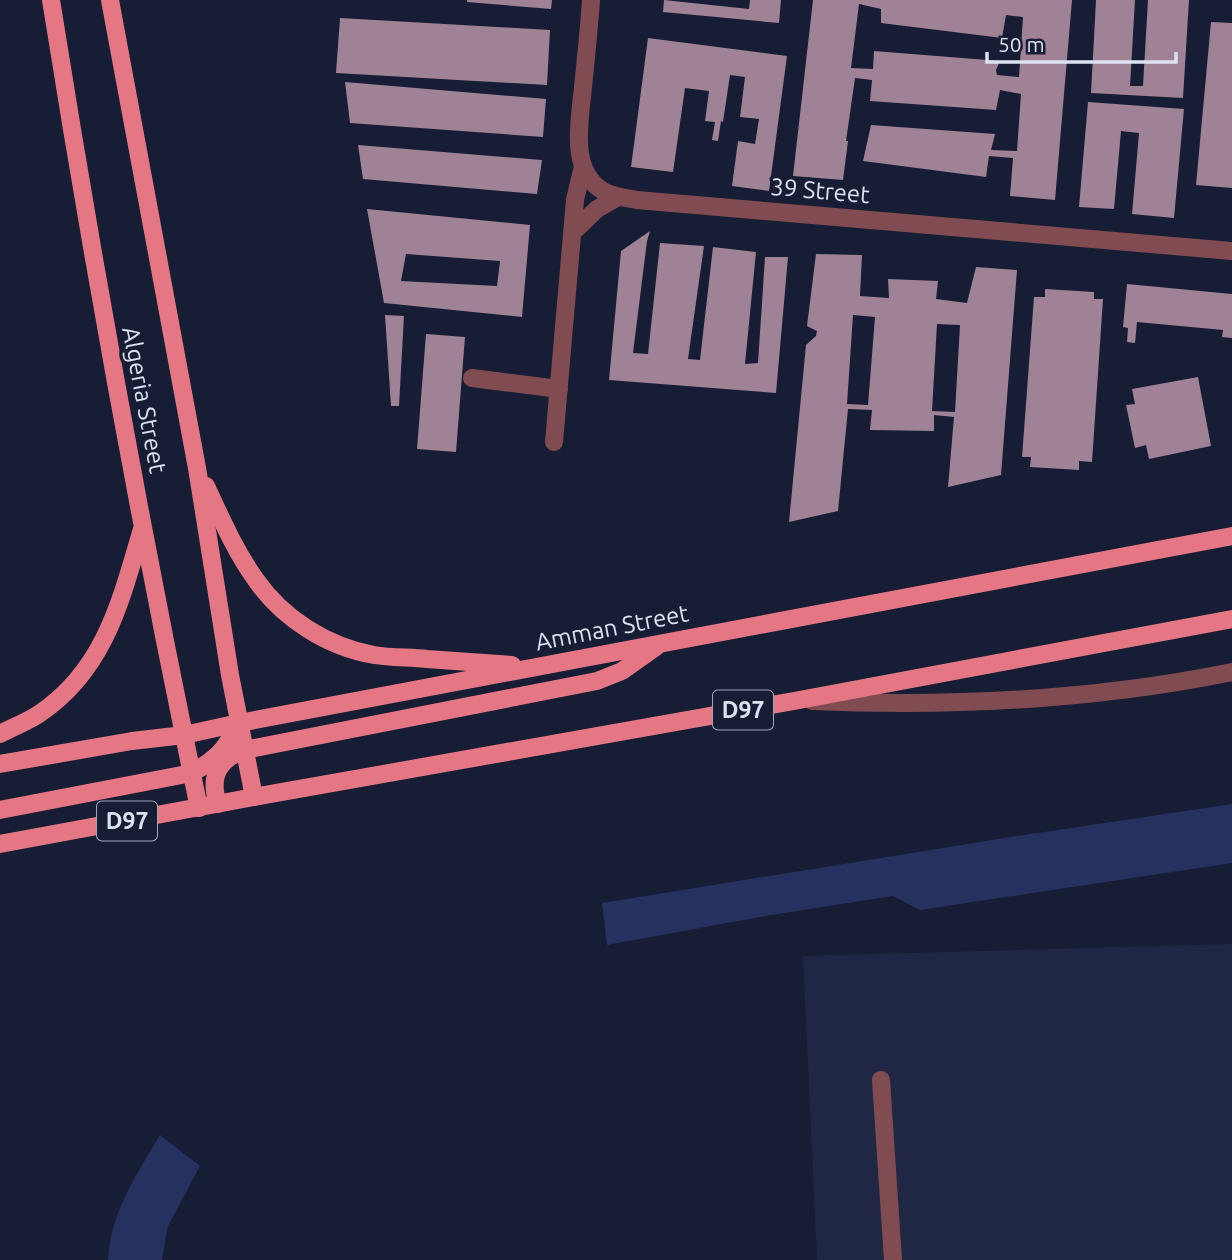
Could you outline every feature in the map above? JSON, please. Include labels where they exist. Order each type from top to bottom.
[{"type":"main road","name":"Algeria Street","points":[[51,0],[98,290],[199,808]]},
{"type":"main road","name":"Algeria Street","points":[[110,0],[197,468],[239,723],[254,797]]},
{"type":"main road","points":[[197,468],[255,580],[271,599],[303,626],[338,644],[375,655],[537,667]]},
{"type":"main road","points":[[0,734],[38,715],[60,698],[94,656],[110,630],[143,526]]},
{"type":"main road","name":"Amman Street","points":[[0,764],[132,741],[184,735],[1232,536]]},
{"type":"main road","name":"D97","points":[[0,844],[1232,619]]},
{"type":"main road","points":[[218,804],[214,784],[220,766],[244,750],[597,681],[622,671],[662,643]]},
{"type":"main road","points":[[0,810],[192,773],[211,762],[227,747],[239,723]]},
{"type":"street","points":[[592,0],[579,154],[583,166],[596,185],[618,197]]},
{"type":"street","points":[[554,442],[575,200],[583,166]]},
{"type":"street","points":[[573,232],[597,209],[618,197]]},
{"type":"street","name":"39 Street","points":[[618,197],[1232,251]]},
{"type":"street","points":[[472,379],[559,389]]},
{"type":"street","points":[[794,701],[919,704],[996,701],[1118,690],[1232,673]]},
{"type":"street","points":[[881,1080],[893,1260]]},
{"type":"shaded area","points":[[1232,804],[1232,863],[920,910],[893,896],[607,945],[602,903]]},
{"type":"shaded area","points":[[1232,944],[1232,1260],[817,1260],[803,956]]},
{"type":"shaded area","points":[[160,1135],[200,1166],[168,1226],[162,1260],[108,1260],[119,1210]]},
{"type":"building","points":[[467,0],[552,0],[551,9]]},
{"type":"building","points":[[664,0],[749,9],[750,0],[781,0],[779,23],[663,12]]},
{"type":"building","points":[[813,0],[1072,0],[1055,200],[1010,196],[1013,158],[989,156],[986,177],[863,161],[871,125],[995,134],[991,150],[1017,151],[1021,94],[1000,90],[996,110],[870,101],[872,80],[855,78],[843,180],[793,176]],"holes":[[[859,4],[881,9],[881,23],[1002,38],[1006,15],[1023,17],[1019,77],[997,75],[1000,61],[874,51],[873,69],[851,68]]]},
{"type":"building","points":[[1096,0],[1135,0],[1130,86],[1143,86],[1148,0],[1189,0],[1183,98],[1091,93]]},
{"type":"building","points":[[340,18],[550,30],[547,85],[336,73]]},
{"type":"building","points":[[1211,22],[1232,23],[1232,188],[1196,185]]},
{"type":"building","points":[[648,38],[787,56],[769,191],[732,186],[738,141],[755,144],[759,119],[740,117],[745,77],[730,75],[718,141],[712,140],[715,122],[705,121],[709,91],[685,88],[673,172],[631,167]]},
{"type":"building","points":[[345,82],[546,99],[543,137],[350,123]]},
{"type":"building","points":[[1088,102],[1184,109],[1174,218],[1132,214],[1139,133],[1121,131],[1114,209],[1079,207]]},
{"type":"building","points":[[358,145],[542,160],[537,194],[363,179]]},
{"type":"building","points":[[367,209],[530,225],[522,317],[384,303]],"holes":[[[406,254],[500,261],[497,286],[401,281]]]},
{"type":"building","points":[[650,231],[633,353],[648,354],[660,243],[704,246],[688,359],[700,360],[713,247],[756,252],[745,364],[758,363],[765,257],[788,257],[776,393],[609,380],[621,251]]},
{"type":"building","points":[[816,254],[862,255],[860,296],[889,298],[888,279],[938,281],[936,299],[967,303],[976,267],[1017,270],[1001,475],[948,487],[954,417],[934,415],[934,431],[870,430],[872,410],[848,409],[838,511],[789,522],[806,345],[816,336],[817,331],[807,326]],"holes":[[[853,315],[875,317],[868,405],[847,404]],[[937,324],[960,325],[955,412],[932,411]]]},
{"type":"building","points":[[1127,284],[1232,294],[1232,338],[1222,337],[1223,330],[1137,322],[1135,343],[1127,342],[1128,328],[1123,327]]},
{"type":"building","points":[[1045,289],[1094,292],[1094,299],[1103,299],[1092,462],[1079,461],[1079,470],[1030,467],[1031,457],[1022,457],[1034,297],[1045,297]]},
{"type":"building","points":[[385,315],[404,316],[399,406],[391,406]]},
{"type":"building","points":[[426,334],[465,337],[456,452],[417,449]]},
{"type":"building","points":[[1198,377],[1211,446],[1149,459],[1146,445],[1135,448],[1126,405],[1135,404],[1132,389]]}]
